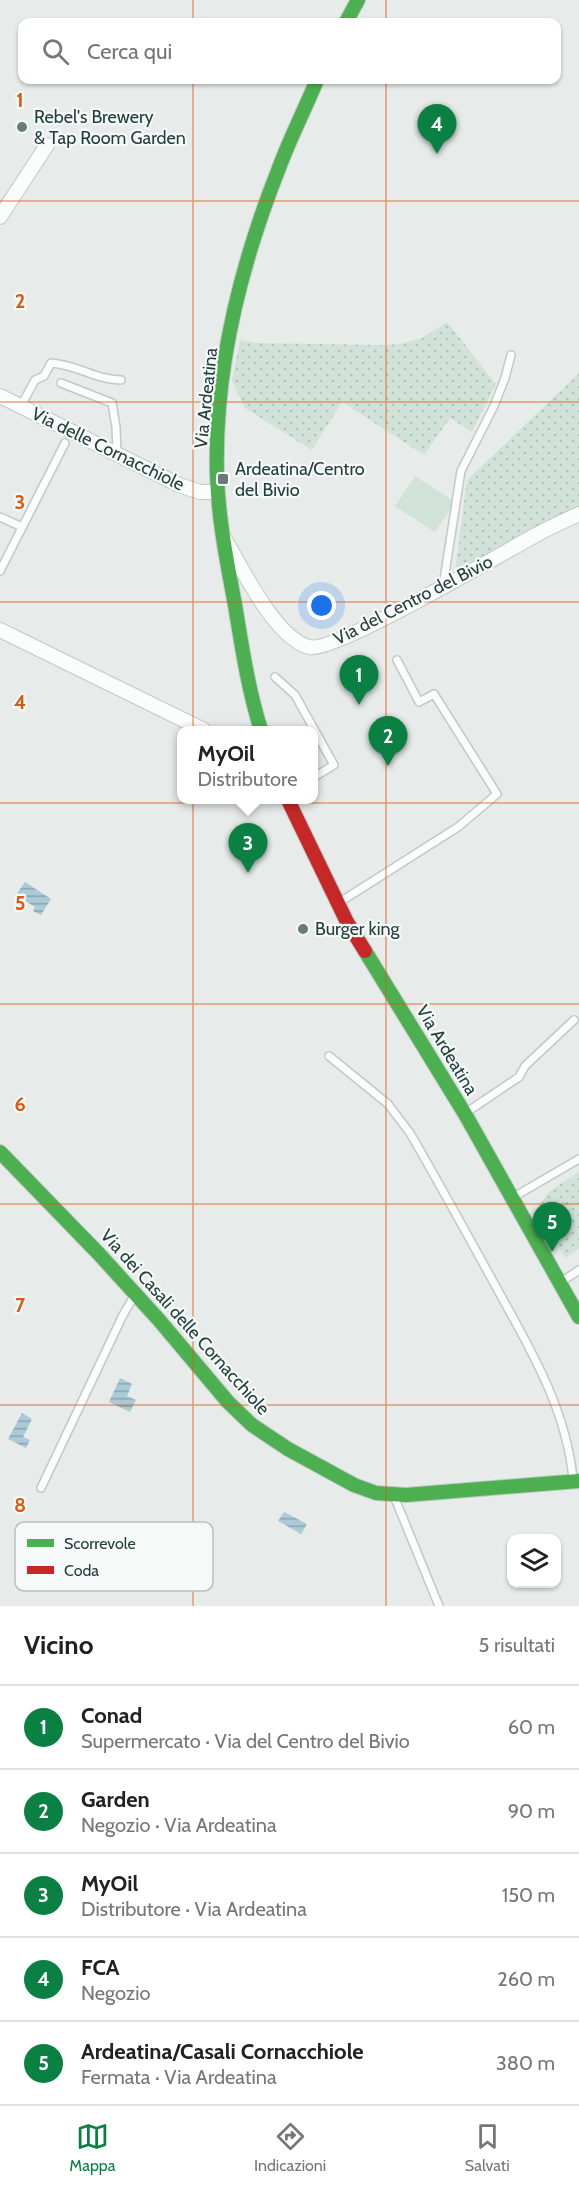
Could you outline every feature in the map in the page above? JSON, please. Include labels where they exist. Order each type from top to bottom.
[{"type":"main road","points":[[348,18],[358,0]]},
{"type":"main road","name":"Via Ardeatina","points":[[260,726],[250,689],[223,536],[218,492],[218,440],[222,388],[241,291],[268,196],[316,84]]},
{"type":"main road","name":"Via Ardeatina","points":[[290,804],[338,904],[465,1114],[579,1317]]},
{"type":"main road","name":"Via dei Casali delle Cornacchiole","points":[[0,1152],[135,1293],[228,1402],[252,1425],[288,1449],[354,1485],[376,1493],[394,1496],[576,1481]]},
{"type":"street","points":[[0,217],[47,145]]},
{"type":"street","name":"Via delle Cornacchiole","points":[[0,396],[184,487],[200,492],[218,492]]},
{"type":"street","name":"Via del Centro del Bivio","points":[[223,536],[263,606],[286,632],[309,647],[321,647],[344,638],[579,514]]},
{"type":"street","points":[[0,630],[196,726]]},
{"type":"lane","points":[[443,586],[461,471],[494,406],[511,355]]},
{"type":"lane","points":[[21,406],[35,380],[44,376],[51,363],[65,364],[105,380],[121,380]]},
{"type":"lane","points":[[61,383],[112,403],[117,454]]},
{"type":"lane","points":[[0,571],[64,443]]},
{"type":"lane","points":[[0,517],[22,527]]},
{"type":"lane","points":[[338,904],[458,827],[497,794],[434,694],[419,702],[397,660]]},
{"type":"lane","points":[[275,677],[295,695],[312,726]]},
{"type":"lane","points":[[318,736],[334,765],[318,775]]},
{"type":"lane","points":[[465,1114],[519,1077],[525,1066],[574,1020]]},
{"type":"lane","points":[[329,1056],[388,1104],[416,1143],[541,1370],[562,1421],[576,1481]]},
{"type":"lane","points":[[512,1198],[579,1160]]},
{"type":"lane","points":[[561,1282],[579,1270]]},
{"type":"lane","points":[[41,1488],[135,1293]]},
{"type":"lane","points":[[394,1496],[439,1606]]},
{"type":"green space","points":[[447,322],[496,384],[472,432],[450,418],[424,455],[342,402],[312,450],[245,408],[232,381],[240,340],[254,343],[400,344],[422,338]]},
{"type":"green space","points":[[579,373],[579,507],[455,572],[467,480]]},
{"type":"green space","points":[[415,476],[455,502],[435,532],[395,506]]},
{"type":"green space","points":[[579,1172],[579,1249],[565,1258],[537,1208],[550,1191]]},
{"type":"water","points":[[25,882],[51,899],[41,915],[33,911],[35,907],[16,895]]},
{"type":"water","points":[[120,1378],[132,1384],[127,1396],[136,1400],[130,1412],[109,1402]]},
{"type":"water","points":[[22,1413],[32,1419],[23,1437],[30,1440],[26,1448],[8,1439]]},
{"type":"water","points":[[284,1512],[307,1524],[301,1534],[278,1521]]},
{"type":"traffic: fast","points":[[348,18],[358,0]]},
{"type":"traffic: fast","points":[[260,726],[246,668],[221,523],[217,474],[220,396],[233,318],[253,242],[283,157],[315,84]]},
{"type":"traffic: fast","points":[[365,951],[465,1114],[579,1317]]},
{"type":"traffic: fast","points":[[0,1152],[99,1254],[159,1320],[228,1402],[252,1425],[288,1449],[354,1485],[376,1493],[406,1495],[579,1481]]},
{"type":"traffic: jam","points":[[290,804],[347,922],[365,951]]},
{"type":"place","name":"Rebel's Brewery & Tap Room Garden","points":[[22,127]]},
{"type":"place","name":"FCA","points":[[437,154]]},
{"type":"place","name":"Ardeatina/Centro del Bivio","points":[[223,479]]},
{"type":"place","name":"Conad","points":[[359,705]]},
{"type":"place","name":"Garden","points":[[388,766]]},
{"type":"place","name":"MyOil","points":[[248,873]]},
{"type":"place","name":"Burger king","points":[[303,929]]},
{"type":"place","name":"Ardeatina/Casali Cornacchiole","points":[[552,1252]]}]
